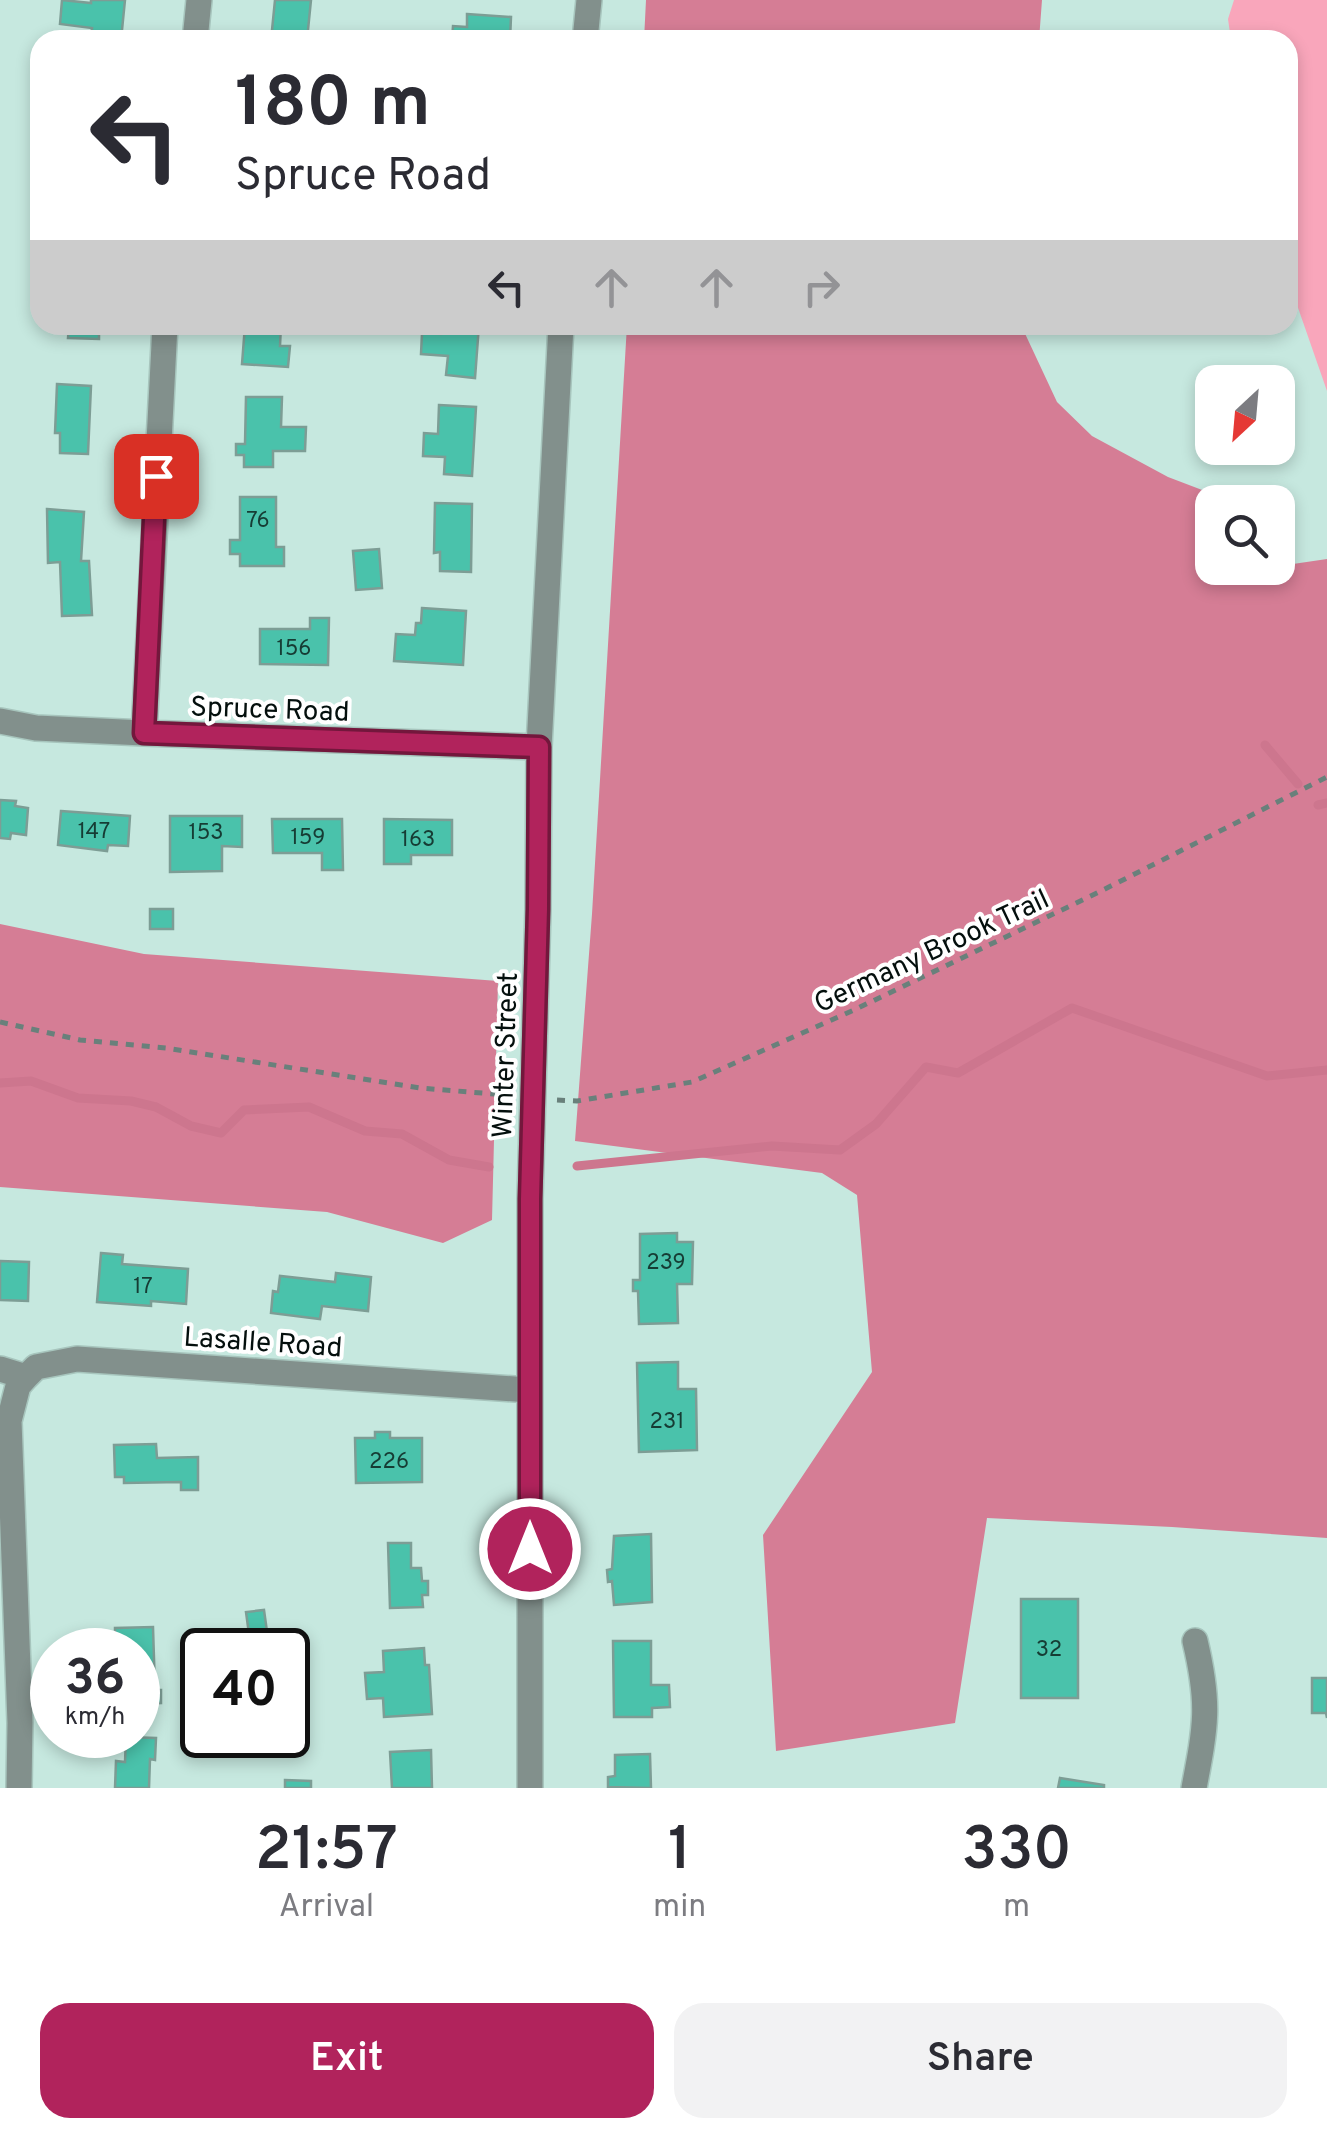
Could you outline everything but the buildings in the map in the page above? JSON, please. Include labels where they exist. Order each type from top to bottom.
[{"type":"street","points":[[196,30],[199,0]]},
{"type":"street","points":[[586,30],[589,0]]},
{"type":"street","points":[[144,733],[164,335]]},
{"type":"street","name":"Winter Street","points":[[530,1788],[529,1390],[539,747],[560,335]]},
{"type":"street","name":"Spruce Road","points":[[0,721],[36,728],[539,747]]},
{"type":"street","name":"Lasalle Road","points":[[26,1377],[36,1366],[77,1359],[529,1390]]},
{"type":"street","points":[[0,1369],[26,1377],[18,1386],[9,1421],[20,1723],[18,1788]]},
{"type":"street","points":[[1194,1788],[1207,1714],[1206,1686],[1195,1641]]},
{"type":"path","name":"Germany Brook Trail","points":[[0,1022],[80,1040],[166,1048],[420,1088],[490,1092],[534,1100],[576,1101],[692,1082],[1116,884],[1327,778]]},
{"type":"shaded area","points":[[646,0],[1042,0],[1040,30],[644,30]]},
{"type":"shaded area","points":[[1234,0],[1327,0],[1327,391],[1298,308],[1298,30],[1230,30],[1228,19]]},
{"type":"shaded area","points":[[626,335],[1026,335],[1057,402],[1092,436],[1195,487],[1195,585],[1295,585],[1295,564],[1327,559],[1327,1538],[987,1518],[955,1723],[776,1751],[763,1535],[872,1372],[857,1195],[822,1173],[575,1141]]},
{"type":"shaded area","points":[[0,924],[144,954],[498,981],[492,1220],[443,1243],[327,1212],[0,1187]]},
{"type":"waterway","points":[[1265,745],[1298,784]]},
{"type":"waterway","points":[[1318,805],[1327,803]]},
{"type":"waterway","points":[[577,1166],[772,1146],[840,1150],[876,1124],[926,1067],[958,1073],[1072,1008],[1267,1076],[1327,1070]]},
{"type":"waterway","points":[[0,1083],[31,1081],[78,1098],[131,1101],[156,1107],[191,1126],[221,1133],[244,1110],[309,1107],[365,1131],[402,1134],[449,1160],[489,1167]]},
{"type":"route","points":[[156,476],[144,733],[539,747],[530,1199],[530,1549]]}]
